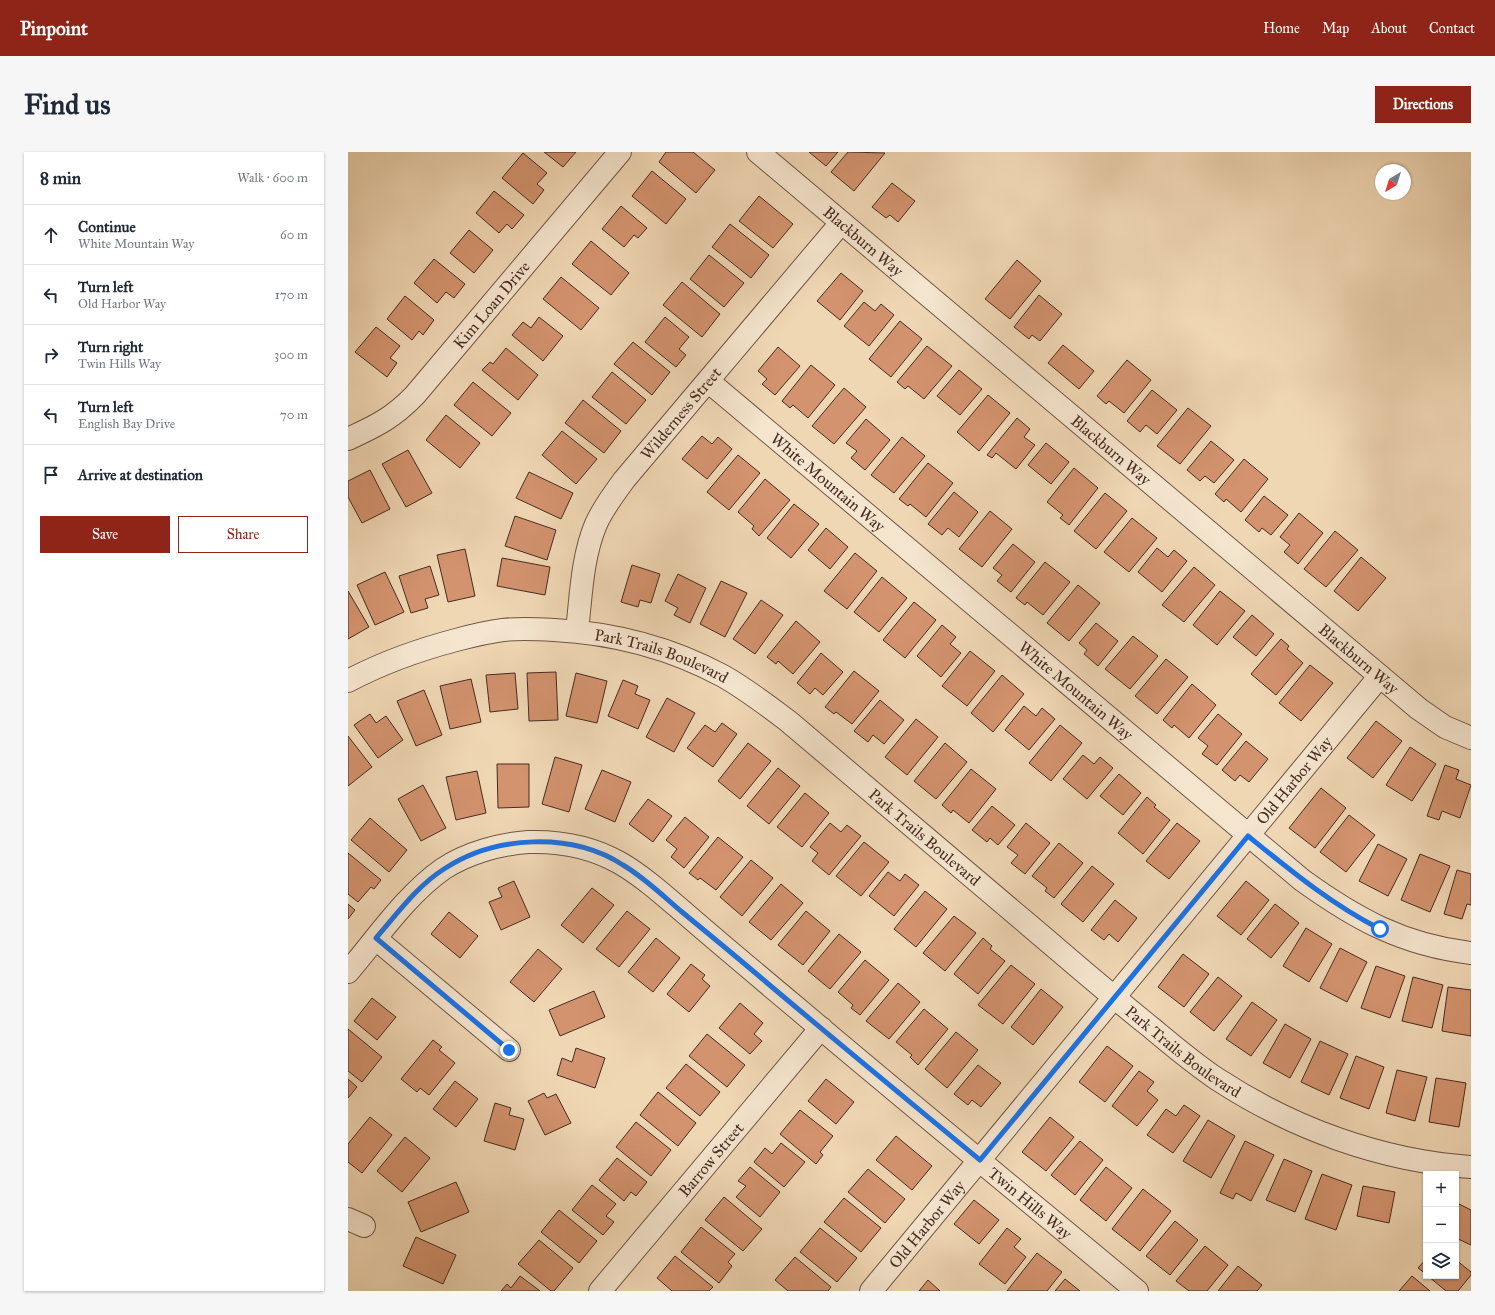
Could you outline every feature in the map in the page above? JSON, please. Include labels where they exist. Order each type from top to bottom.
[{"type":"street","name":"Kim Loan Drive","points":[[348,439],[384,421],[401,410],[620,152]]},
{"type":"street","name":"Blackburn Way","points":[[758,152],[1431,718],[1445,727],[1471,738]]},
{"type":"street","name":"Wilderness Street","points":[[577,631],[588,548],[596,525],[605,508],[624,480],[841,223]]},
{"type":"street","name":"White Mountain Way","points":[[708,382],[1302,880],[1339,907],[1358,918],[1402,938],[1471,954]]},
{"type":"street","name":"Park Trails Boulevard","points":[[348,681],[378,666],[409,654],[470,636],[503,630],[536,628],[577,631],[645,644],[670,652],[704,667],[748,691],[788,721],[1114,997],[1216,1079],[1275,1113],[1306,1127],[1368,1148],[1398,1156],[1429,1162],[1471,1167]]},
{"type":"street","name":"Old Harbor Way","points":[[871,1291],[1380,676]]},
{"type":"street","name":"Twin Hills Way","points":[[348,972],[419,889],[444,868],[475,853],[512,844],[530,842],[566,844],[607,856],[635,873],[657,890],[1137,1291]]},
{"type":"street","points":[[376,938],[509,1050]]},
{"type":"street","name":"Barrow Street","points":[[600,1291],[821,1028]]},
{"type":"building","points":[[544,152],[576,152],[563,167]]},
{"type":"building","points":[[666,152],[693,152],[715,170],[696,193],[659,162]]},
{"type":"building","points":[[809,152],[838,152],[826,166]]},
{"type":"building","points":[[848,152],[885,153],[854,191],[831,172]]},
{"type":"building","points":[[523,153],[547,173],[537,184],[544,190],[533,204],[502,178]]},
{"type":"building","points":[[652,171],[686,199],[666,224],[632,196]]},
{"type":"building","points":[[892,183],[915,201],[898,222],[890,215],[886,218],[872,207]]},
{"type":"building","points":[[494,191],[524,215],[512,229],[507,224],[499,233],[476,213]]},
{"type":"building","points":[[759,196],[793,224],[773,248],[739,221]]},
{"type":"building","points":[[621,206],[647,228],[638,238],[634,235],[624,247],[602,229]]},
{"type":"building","points":[[730,224],[769,255],[751,278],[712,247]]},
{"type":"building","points":[[469,230],[493,250],[474,273],[450,253]]},
{"type":"building","points":[[591,241],[629,273],[611,295],[572,264]]},
{"type":"building","points":[[709,255],[744,283],[724,307],[690,279]]},
{"type":"building","points":[[434,259],[465,284],[454,298],[446,292],[437,303],[414,283]]},
{"type":"building","points":[[1017,260],[1041,281],[1010,319],[985,299]]},
{"type":"building","points":[[841,273],[863,291],[840,320],[817,301]]},
{"type":"building","points":[[561,277],[599,308],[581,330],[543,299]]},
{"type":"building","points":[[682,282],[720,314],[702,337],[663,305]]},
{"type":"building","points":[[1039,295],[1062,314],[1040,341],[1032,335],[1029,339],[1014,327]]},
{"type":"building","points":[[405,296],[434,320],[423,335],[419,331],[412,340],[387,319]]},
{"type":"building","points":[[864,302],[875,311],[881,304],[894,315],[869,346],[844,326]]},
{"type":"building","points":[[539,317],[563,336],[543,361],[512,335],[523,322],[531,328]]},
{"type":"building","points":[[665,317],[689,337],[679,349],[686,355],[676,367],[645,342]]},
{"type":"building","points":[[900,321],[922,339],[891,377],[869,359]]},
{"type":"building","points":[[376,327],[400,346],[390,358],[397,363],[387,377],[355,352]]},
{"type":"building","points":[[633,342],[670,372],[652,395],[614,364]]},
{"type":"building","points":[[1063,345],[1094,371],[1079,389],[1048,363]]},
{"type":"building","points":[[927,346],[952,366],[924,399],[908,386],[905,389],[897,382]]},
{"type":"building","points":[[778,347],[800,366],[775,395],[762,384],[767,379],[758,371]]},
{"type":"building","points":[[506,348],[538,375],[518,400],[482,370],[490,362],[493,364]]},
{"type":"building","points":[[1127,360],[1151,380],[1124,413],[1109,401],[1106,404],[1097,396]]},
{"type":"building","points":[[811,365],[835,385],[808,418],[793,405],[790,408],[782,401]]},
{"type":"building","points":[[959,370],[982,389],[960,415],[937,396]]},
{"type":"building","points":[[612,372],[646,400],[626,424],[592,397]]},
{"type":"building","points":[[473,382],[511,413],[492,436],[454,405]]},
{"type":"building","points":[[844,388],[866,407],[834,444],[812,426]]},
{"type":"building","points":[[1152,390],[1177,410],[1157,434],[1146,425],[1140,432],[1127,421]]},
{"type":"building","points":[[988,395],[1010,413],[979,451],[957,432]]},
{"type":"building","points":[[583,400],[621,431],[604,453],[565,423]]},
{"type":"building","points":[[1188,408],[1211,426],[1180,464],[1157,446]]},
{"type":"building","points":[[446,415],[480,443],[460,468],[426,440]]},
{"type":"building","points":[[1017,418],[1030,429],[1024,437],[1035,445],[1016,469],[996,453],[992,458],[987,455]]},
{"type":"building","points":[[866,419],[890,440],[865,470],[851,458],[857,451],[846,443]]},
{"type":"building","points":[[562,431],[597,459],[576,484],[542,455]]},
{"type":"building","points":[[702,436],[712,444],[718,437],[732,449],[707,479],[682,459]]},
{"type":"building","points":[[902,437],[925,456],[894,493],[871,475]]},
{"type":"building","points":[[1211,441],[1234,460],[1214,483],[1205,476],[1200,481],[1187,470]]},
{"type":"building","points":[[1046,443],[1069,462],[1051,484],[1028,465]]},
{"type":"building","points":[[408,450],[432,493],[406,507],[382,464]]},
{"type":"building","points":[[738,455],[760,473],[729,510],[707,492]]},
{"type":"building","points":[[1244,459],[1268,479],[1241,512],[1226,499],[1224,502],[1215,494]]},
{"type":"building","points":[[928,463],[953,483],[926,517],[910,504],[908,506],[899,499]]},
{"type":"building","points":[[1074,468],[1098,488],[1069,525],[1060,518],[1063,515],[1047,502]]},
{"type":"building","points":[[370,470],[390,509],[362,523],[348,497],[348,481]]},
{"type":"building","points":[[529,472],[573,493],[561,519],[516,498]]},
{"type":"building","points":[[765,479],[790,500],[759,536],[752,529],[754,526],[738,512]]},
{"type":"building","points":[[954,492],[978,512],[959,537],[948,528],[942,535],[928,524]]},
{"type":"building","points":[[1105,493],[1127,511],[1096,549],[1074,531]]},
{"type":"building","points":[[1264,496],[1288,515],[1271,535],[1262,528],[1259,532],[1245,520]]},
{"type":"building","points":[[794,504],[819,524],[791,558],[767,538]]},
{"type":"building","points":[[990,511],[1012,529],[982,567],[959,549]]},
{"type":"building","points":[[1299,513],[1323,533],[1298,564],[1284,552],[1290,545],[1280,537]]},
{"type":"building","points":[[515,516],[556,530],[547,560],[505,546]]},
{"type":"building","points":[[1132,518],[1157,538],[1129,572],[1104,552]]},
{"type":"building","points":[[826,528],[848,547],[830,569],[808,550]]},
{"type":"building","points":[[1335,531],[1358,550],[1326,587],[1304,569]]},
{"type":"building","points":[[1013,544],[1035,562],[1011,592],[997,581],[1002,575],[993,568]]},
{"type":"building","points":[[1157,548],[1168,557],[1174,550],[1187,561],[1162,592],[1138,572]]},
{"type":"building","points":[[465,549],[475,596],[448,602],[437,555]]},
{"type":"building","points":[[855,553],[877,571],[847,609],[824,591]]},
{"type":"building","points":[[1361,557],[1386,578],[1358,611],[1334,591]]},
{"type":"building","points":[[502,558],[550,567],[545,595],[497,586]]},
{"type":"building","points":[[1045,562],[1070,582],[1043,615],[1027,602],[1025,605],[1016,598]]},
{"type":"building","points":[[632,565],[660,574],[651,603],[640,600],[638,607],[621,602]]},
{"type":"building","points":[[430,566],[439,595],[425,599],[428,608],[411,613],[399,576]]},
{"type":"building","points":[[1194,567],[1215,585],[1184,622],[1162,605]]},
{"type":"building","points":[[385,572],[404,612],[375,625],[357,585]]},
{"type":"building","points":[[678,574],[706,588],[690,623],[674,615],[678,608],[665,601]]},
{"type":"building","points":[[882,577],[907,598],[879,632],[854,612]]},
{"type":"building","points":[[721,581],[747,593],[725,637],[700,624]]},
{"type":"building","points":[[1078,585],[1100,603],[1069,641],[1047,623]]},
{"type":"building","points":[[348,591],[369,627],[348,639]]},
{"type":"building","points":[[1220,591],[1245,611],[1217,645],[1193,625]]},
{"type":"building","points":[[761,600],[783,615],[755,654],[733,639]]},
{"type":"building","points":[[914,602],[936,620],[905,658],[883,640]]},
{"type":"building","points":[[1252,615],[1274,634],[1256,656],[1233,637]]},
{"type":"building","points":[[796,621],[820,642],[793,674],[778,661],[776,664],[767,657]]},
{"type":"building","points":[[1096,623],[1118,641],[1098,666],[1084,654],[1087,650],[1079,643]]},
{"type":"building","points":[[942,625],[956,637],[950,644],[961,653],[941,677],[917,656]]},
{"type":"building","points":[[1133,636],[1158,656],[1130,689],[1105,669]]},
{"type":"building","points":[[1281,639],[1289,646],[1287,649],[1303,663],[1276,695],[1251,674]]},
{"type":"building","points":[[970,651],[995,671],[967,706],[942,686]]},
{"type":"building","points":[[821,653],[843,672],[823,695],[815,688],[810,694],[797,683]]},
{"type":"building","points":[[1166,659],[1188,677],[1157,714],[1135,696]]},
{"type":"building","points":[[1310,665],[1333,683],[1301,721],[1279,703]]},
{"type":"building","points":[[854,671],[879,691],[852,724],[836,712],[834,714],[825,707]]},
{"type":"building","points":[[556,672],[558,720],[529,721],[527,673]]},
{"type":"building","points":[[515,673],[518,709],[490,712],[486,675]]},
{"type":"building","points":[[576,673],[607,681],[597,723],[566,716]]},
{"type":"building","points":[[1002,675],[1024,694],[993,732],[971,713]]},
{"type":"building","points":[[471,679],[481,722],[450,729],[440,686]]},
{"type":"building","points":[[623,680],[638,686],[635,694],[650,700],[638,729],[608,716]]},
{"type":"building","points":[[1192,684],[1216,705],[1189,738],[1174,725],[1172,728],[1163,720]]},
{"type":"building","points":[[424,690],[442,735],[416,746],[397,701]]},
{"type":"building","points":[[667,698],[695,713],[674,752],[646,737]]},
{"type":"building","points":[[880,700],[904,720],[884,744],[873,735],[868,742],[854,731]]},
{"type":"building","points":[[1024,706],[1036,716],[1042,708],[1055,719],[1029,750],[1005,730]]},
{"type":"building","points":[[370,714],[376,723],[386,716],[403,740],[378,758],[354,725]]},
{"type":"building","points":[[1218,714],[1242,734],[1217,765],[1202,754],[1208,746],[1198,738]]},
{"type":"building","points":[[916,719],[938,737],[907,775],[885,757]]},
{"type":"building","points":[[1376,721],[1402,741],[1373,778],[1347,758]]},
{"type":"building","points":[[722,723],[737,734],[713,767],[687,748],[705,725],[715,732]]},
{"type":"building","points":[[1060,725],[1082,743],[1051,781],[1029,763]]},
{"type":"building","points":[[348,736],[372,767],[348,786]]},
{"type":"building","points":[[1246,741],[1268,759],[1249,782],[1240,775],[1235,781],[1222,770]]},
{"type":"building","points":[[748,743],[771,761],[740,799],[718,781]]},
{"type":"building","points":[[945,743],[967,762],[936,799],[914,781]]},
{"type":"building","points":[[1410,747],[1436,764],[1412,801],[1386,785]]},
{"type":"building","points":[[1083,755],[1094,764],[1100,757],[1113,768],[1087,799],[1063,779]]},
{"type":"building","points":[[555,757],[582,765],[569,812],[542,804]]},
{"type":"building","points":[[497,764],[529,764],[529,807],[498,808]]},
{"type":"building","points":[[1445,765],[1459,770],[1456,779],[1471,785],[1460,818],[1442,811],[1439,820],[1427,816]]},
{"type":"building","points":[[778,768],[800,786],[769,824],[747,806]]},
{"type":"building","points":[[971,769],[996,789],[969,823],[953,810],[951,813],[942,805]]},
{"type":"building","points":[[602,770],[631,782],[615,822],[585,809]]},
{"type":"building","points":[[477,771],[486,813],[456,820],[446,777]]},
{"type":"building","points":[[1119,774],[1141,793],[1123,815],[1100,796]]},
{"type":"building","points":[[423,785],[446,828],[421,841],[398,799]]},
{"type":"building","points":[[1321,788],[1346,808],[1315,848],[1289,828]]},
{"type":"building","points":[[805,793],[829,813],[802,847],[777,827]]},
{"type":"building","points":[[1147,797],[1156,805],[1154,807],[1170,820],[1143,854],[1118,833]]},
{"type":"building","points":[[648,799],[672,816],[653,842],[629,824]]},
{"type":"building","points":[[992,806],[1015,825],[998,845],[990,838],[987,842],[972,830]]},
{"type":"building","points":[[1349,815],[1375,835],[1346,872],[1320,852]]},
{"type":"building","points":[[685,817],[709,837],[684,868],[671,857],[677,849],[666,840]]},
{"type":"building","points":[[370,818],[407,850],[389,872],[351,840]]},
{"type":"building","points":[[830,823],[841,832],[847,825],[861,836],[829,875],[812,861],[818,853],[810,847]]},
{"type":"building","points":[[1026,823],[1050,843],[1025,874],[1011,863],[1018,855],[1007,847]]},
{"type":"building","points":[[1177,823],[1200,841],[1169,879],[1146,861]]},
{"type":"building","points":[[718,837],[743,857],[716,890],[700,878],[698,880],[689,873]]},
{"type":"building","points":[[864,842],[889,862],[861,896],[836,876]]},
{"type":"building","points":[[1059,843],[1083,863],[1054,898],[1045,891],[1047,888],[1032,876]]},
{"type":"building","points":[[1378,844],[1407,859],[1388,896],[1359,881]]},
{"type":"building","points":[[348,853],[381,880],[374,889],[371,887],[358,902],[348,894]]},
{"type":"building","points":[[1420,854],[1450,866],[1430,912],[1401,900]]},
{"type":"building","points":[[751,860],[773,878],[742,916],[720,897]]},
{"type":"building","points":[[1092,866],[1114,884],[1083,922],[1061,904]]},
{"type":"building","points":[[1457,870],[1471,874],[1471,905],[1467,904],[1462,919],[1444,914]]},
{"type":"building","points":[[888,872],[900,881],[905,874],[919,885],[894,916],[869,896]]},
{"type":"building","points":[[514,881],[530,917],[501,930],[489,902],[502,897],[498,888]]},
{"type":"building","points":[[1246,881],[1269,900],[1241,935],[1217,916]]},
{"type":"building","points":[[781,884],[803,903],[771,940],[749,922]]},
{"type":"building","points":[[592,888],[614,905],[583,943],[561,925]]},
{"type":"building","points":[[925,891],[947,909],[916,947],[894,929]]},
{"type":"building","points":[[1115,900],[1137,918],[1118,942],[1109,934],[1104,940],[1091,930]]},
{"type":"building","points":[[348,904],[355,910],[348,919]]},
{"type":"building","points":[[1275,904],[1299,923],[1271,958],[1247,939]]},
{"type":"building","points":[[627,911],[650,929],[619,967],[596,949]]},
{"type":"building","points":[[806,911],[830,931],[803,965],[778,945]]},
{"type":"building","points":[[449,912],[478,936],[460,958],[431,934]]},
{"type":"building","points":[[954,916],[976,933],[945,971],[923,953]]},
{"type":"building","points":[[1306,928],[1332,944],[1309,982],[1283,966]]},
{"type":"building","points":[[839,934],[861,952],[830,989],[808,971]]},
{"type":"building","points":[[656,938],[680,958],[653,992],[628,972]]},
{"type":"building","points":[[983,938],[992,946],[990,949],[1005,961],[978,994],[954,974]]},
{"type":"building","points":[[1340,948],[1367,962],[1347,1002],[1320,988]]},
{"type":"building","points":[[538,949],[562,969],[534,1002],[510,982]]},
{"type":"building","points":[[1183,954],[1209,974],[1184,1007],[1158,987]]},
{"type":"building","points":[[865,960],[889,980],[860,1015],[851,1008],[853,1005],[838,992]]},
{"type":"building","points":[[691,964],[705,975],[702,979],[710,986],[689,1012],[667,994]]},
{"type":"building","points":[[1011,965],[1035,984],[1003,1024],[978,1005]]},
{"type":"building","points":[[1376,966],[1405,976],[1390,1018],[1361,1008]]},
{"type":"building","points":[[1218,977],[1242,996],[1214,1031],[1190,1012]]},
{"type":"building","points":[[1413,977],[1443,985],[1432,1028],[1402,1021]]},
{"type":"building","points":[[898,983],[920,1002],[889,1039],[866,1021]]},
{"type":"building","points":[[1448,987],[1471,990],[1471,1036],[1442,1031]]},
{"type":"building","points":[[1041,989],[1063,1007],[1033,1045],[1011,1027]]},
{"type":"building","points":[[594,991],[605,1017],[560,1036],[549,1010]]},
{"type":"building","points":[[372,998],[396,1017],[377,1040],[354,1021]]},
{"type":"building","points":[[1252,1002],[1277,1020],[1251,1056],[1226,1039]]},
{"type":"building","points":[[740,1003],[763,1023],[754,1034],[762,1041],[750,1054],[719,1028]]},
{"type":"building","points":[[924,1009],[948,1029],[918,1065],[910,1057],[912,1055],[896,1042]]},
{"type":"building","points":[[1285,1024],[1311,1039],[1290,1078],[1263,1063]]},
{"type":"building","points":[[348,1029],[382,1057],[362,1082],[348,1071]]},
{"type":"building","points":[[956,1032],[978,1050],[947,1088],[925,1069]]},
{"type":"building","points":[[707,1034],[745,1065],[727,1087],[689,1056]]},
{"type":"building","points":[[433,1040],[442,1047],[439,1050],[455,1063],[429,1095],[420,1088],[417,1092],[401,1079]]},
{"type":"building","points":[[1320,1041],[1348,1054],[1329,1095],[1301,1082]]},
{"type":"building","points":[[1107,1046],[1133,1066],[1105,1102],[1079,1082]]},
{"type":"building","points":[[576,1048],[605,1058],[595,1088],[557,1075],[562,1058],[572,1062]]},
{"type":"building","points":[[1356,1056],[1384,1067],[1369,1109],[1340,1098]]},
{"type":"building","points":[[686,1064],[720,1092],[700,1116],[666,1088]]},
{"type":"building","points":[[978,1065],[1001,1083],[981,1107],[972,1100],[968,1105],[954,1094]]},
{"type":"building","points":[[1397,1070],[1427,1077],[1415,1121],[1386,1113]]},
{"type":"building","points":[[1139,1071],[1154,1082],[1147,1091],[1158,1100],[1137,1126],[1112,1106]]},
{"type":"building","points":[[1436,1078],[1466,1083],[1459,1127],[1429,1122]]},
{"type":"building","points":[[348,1079],[357,1087],[348,1098]]},
{"type":"building","points":[[826,1079],[854,1102],[836,1124],[808,1101]]},
{"type":"building","points":[[455,1081],[478,1099],[456,1127],[433,1109]]},
{"type":"building","points":[[658,1092],[696,1123],[678,1146],[640,1115]]},
{"type":"building","points":[[544,1093],[547,1098],[556,1094],[571,1123],[545,1135],[528,1101]]},
{"type":"building","points":[[495,1103],[511,1108],[509,1115],[524,1119],[515,1150],[484,1141]]},
{"type":"building","points":[[1184,1105],[1200,1116],[1173,1153],[1147,1135],[1166,1109],[1176,1116]]},
{"type":"building","points":[[800,1110],[833,1136],[820,1152],[823,1155],[816,1164],[780,1134]]},
{"type":"building","points":[[370,1117],[392,1135],[362,1173],[348,1162],[348,1144]]},
{"type":"building","points":[[1050,1117],[1074,1137],[1046,1171],[1022,1152]]},
{"type":"building","points":[[1208,1120],[1235,1136],[1211,1178],[1183,1161]]},
{"type":"building","points":[[636,1122],[671,1150],[651,1176],[616,1147]]},
{"type":"building","points":[[896,1136],[932,1166],[912,1190],[876,1160]]},
{"type":"building","points":[[405,1137],[430,1158],[402,1192],[377,1171]]},
{"type":"building","points":[[1080,1141],[1103,1160],[1075,1195],[1051,1175]]},
{"type":"building","points":[[1245,1141],[1274,1155],[1251,1201],[1236,1193],[1233,1199],[1220,1193]]},
{"type":"building","points":[[781,1143],[805,1162],[784,1187],[754,1162],[765,1148],[772,1154]]},
{"type":"building","points":[[617,1158],[647,1182],[636,1196],[631,1192],[624,1201],[599,1180]]},
{"type":"building","points":[[1284,1159],[1312,1171],[1295,1212],[1266,1200]]},
{"type":"building","points":[[750,1167],[780,1192],[760,1217],[736,1197],[746,1186],[738,1181]]},
{"type":"building","points":[[1106,1167],[1132,1188],[1106,1221],[1080,1200]]},
{"type":"building","points":[[868,1169],[905,1199],[885,1223],[848,1192]]},
{"type":"building","points":[[1322,1174],[1352,1185],[1336,1230],[1305,1219]]},
{"type":"building","points":[[456,1182],[469,1212],[421,1232],[408,1202]]},
{"type":"building","points":[[592,1185],[616,1204],[606,1216],[614,1222],[603,1235],[572,1210]]},
{"type":"building","points":[[1363,1186],[1395,1192],[1389,1223],[1357,1216]]},
{"type":"building","points":[[1143,1189],[1171,1211],[1140,1251],[1112,1229]]},
{"type":"building","points":[[724,1197],[762,1229],[743,1251],[705,1220]]},
{"type":"building","points":[[844,1198],[881,1228],[861,1252],[824,1222]]},
{"type":"building","points":[[974,1200],[999,1220],[979,1244],[954,1224]]},
{"type":"building","points":[[1459,1204],[1471,1210],[1471,1245],[1459,1239]]},
{"type":"building","points":[[559,1210],[597,1241],[579,1263],[541,1232]]},
{"type":"building","points":[[1175,1221],[1198,1240],[1170,1275],[1146,1256]]},
{"type":"building","points":[[701,1227],[735,1254],[728,1262],[732,1266],[719,1283],[681,1252]]},
{"type":"building","points":[[820,1228],[857,1258],[837,1282],[800,1252]]},
{"type":"building","points":[[1007,1228],[1021,1239],[1014,1247],[1026,1257],[1005,1284],[979,1264]]},
{"type":"building","points":[[416,1237],[456,1255],[443,1284],[403,1266]]},
{"type":"building","points":[[539,1240],[573,1268],[554,1291],[551,1291],[518,1264]]},
{"type":"building","points":[[1205,1246],[1228,1265],[1207,1291],[1189,1291],[1176,1281]]},
{"type":"building","points":[[1037,1253],[1062,1272],[1047,1291],[1007,1291]]},
{"type":"building","points":[[675,1256],[713,1287],[709,1291],[672,1291],[657,1278]]},
{"type":"building","points":[[795,1257],[831,1287],[828,1291],[788,1291],[775,1280]]},
{"type":"building","points":[[1423,1262],[1423,1272],[1418,1268]]},
{"type":"building","points":[[1459,1262],[1471,1272],[1471,1275],[1458,1291],[1446,1291],[1432,1279],[1459,1279]]},
{"type":"building","points":[[1238,1266],[1262,1285],[1257,1291],[1218,1291]]},
{"type":"building","points":[[520,1276],[540,1291],[501,1291],[507,1284],[511,1288]]},
{"type":"building","points":[[1412,1276],[1430,1291],[1399,1291]]},
{"type":"building","points":[[1065,1279],[1080,1291],[1055,1291]]},
{"type":"building","points":[[928,1280],[940,1291],[919,1291]]},
{"type":"route","points":[[509,1050],[376,938],[419,889],[444,868],[475,853],[512,844],[530,842],[566,844],[607,856],[624,865],[657,890],[980,1160],[1248,836],[1302,880],[1339,907],[1380,929]]}]
